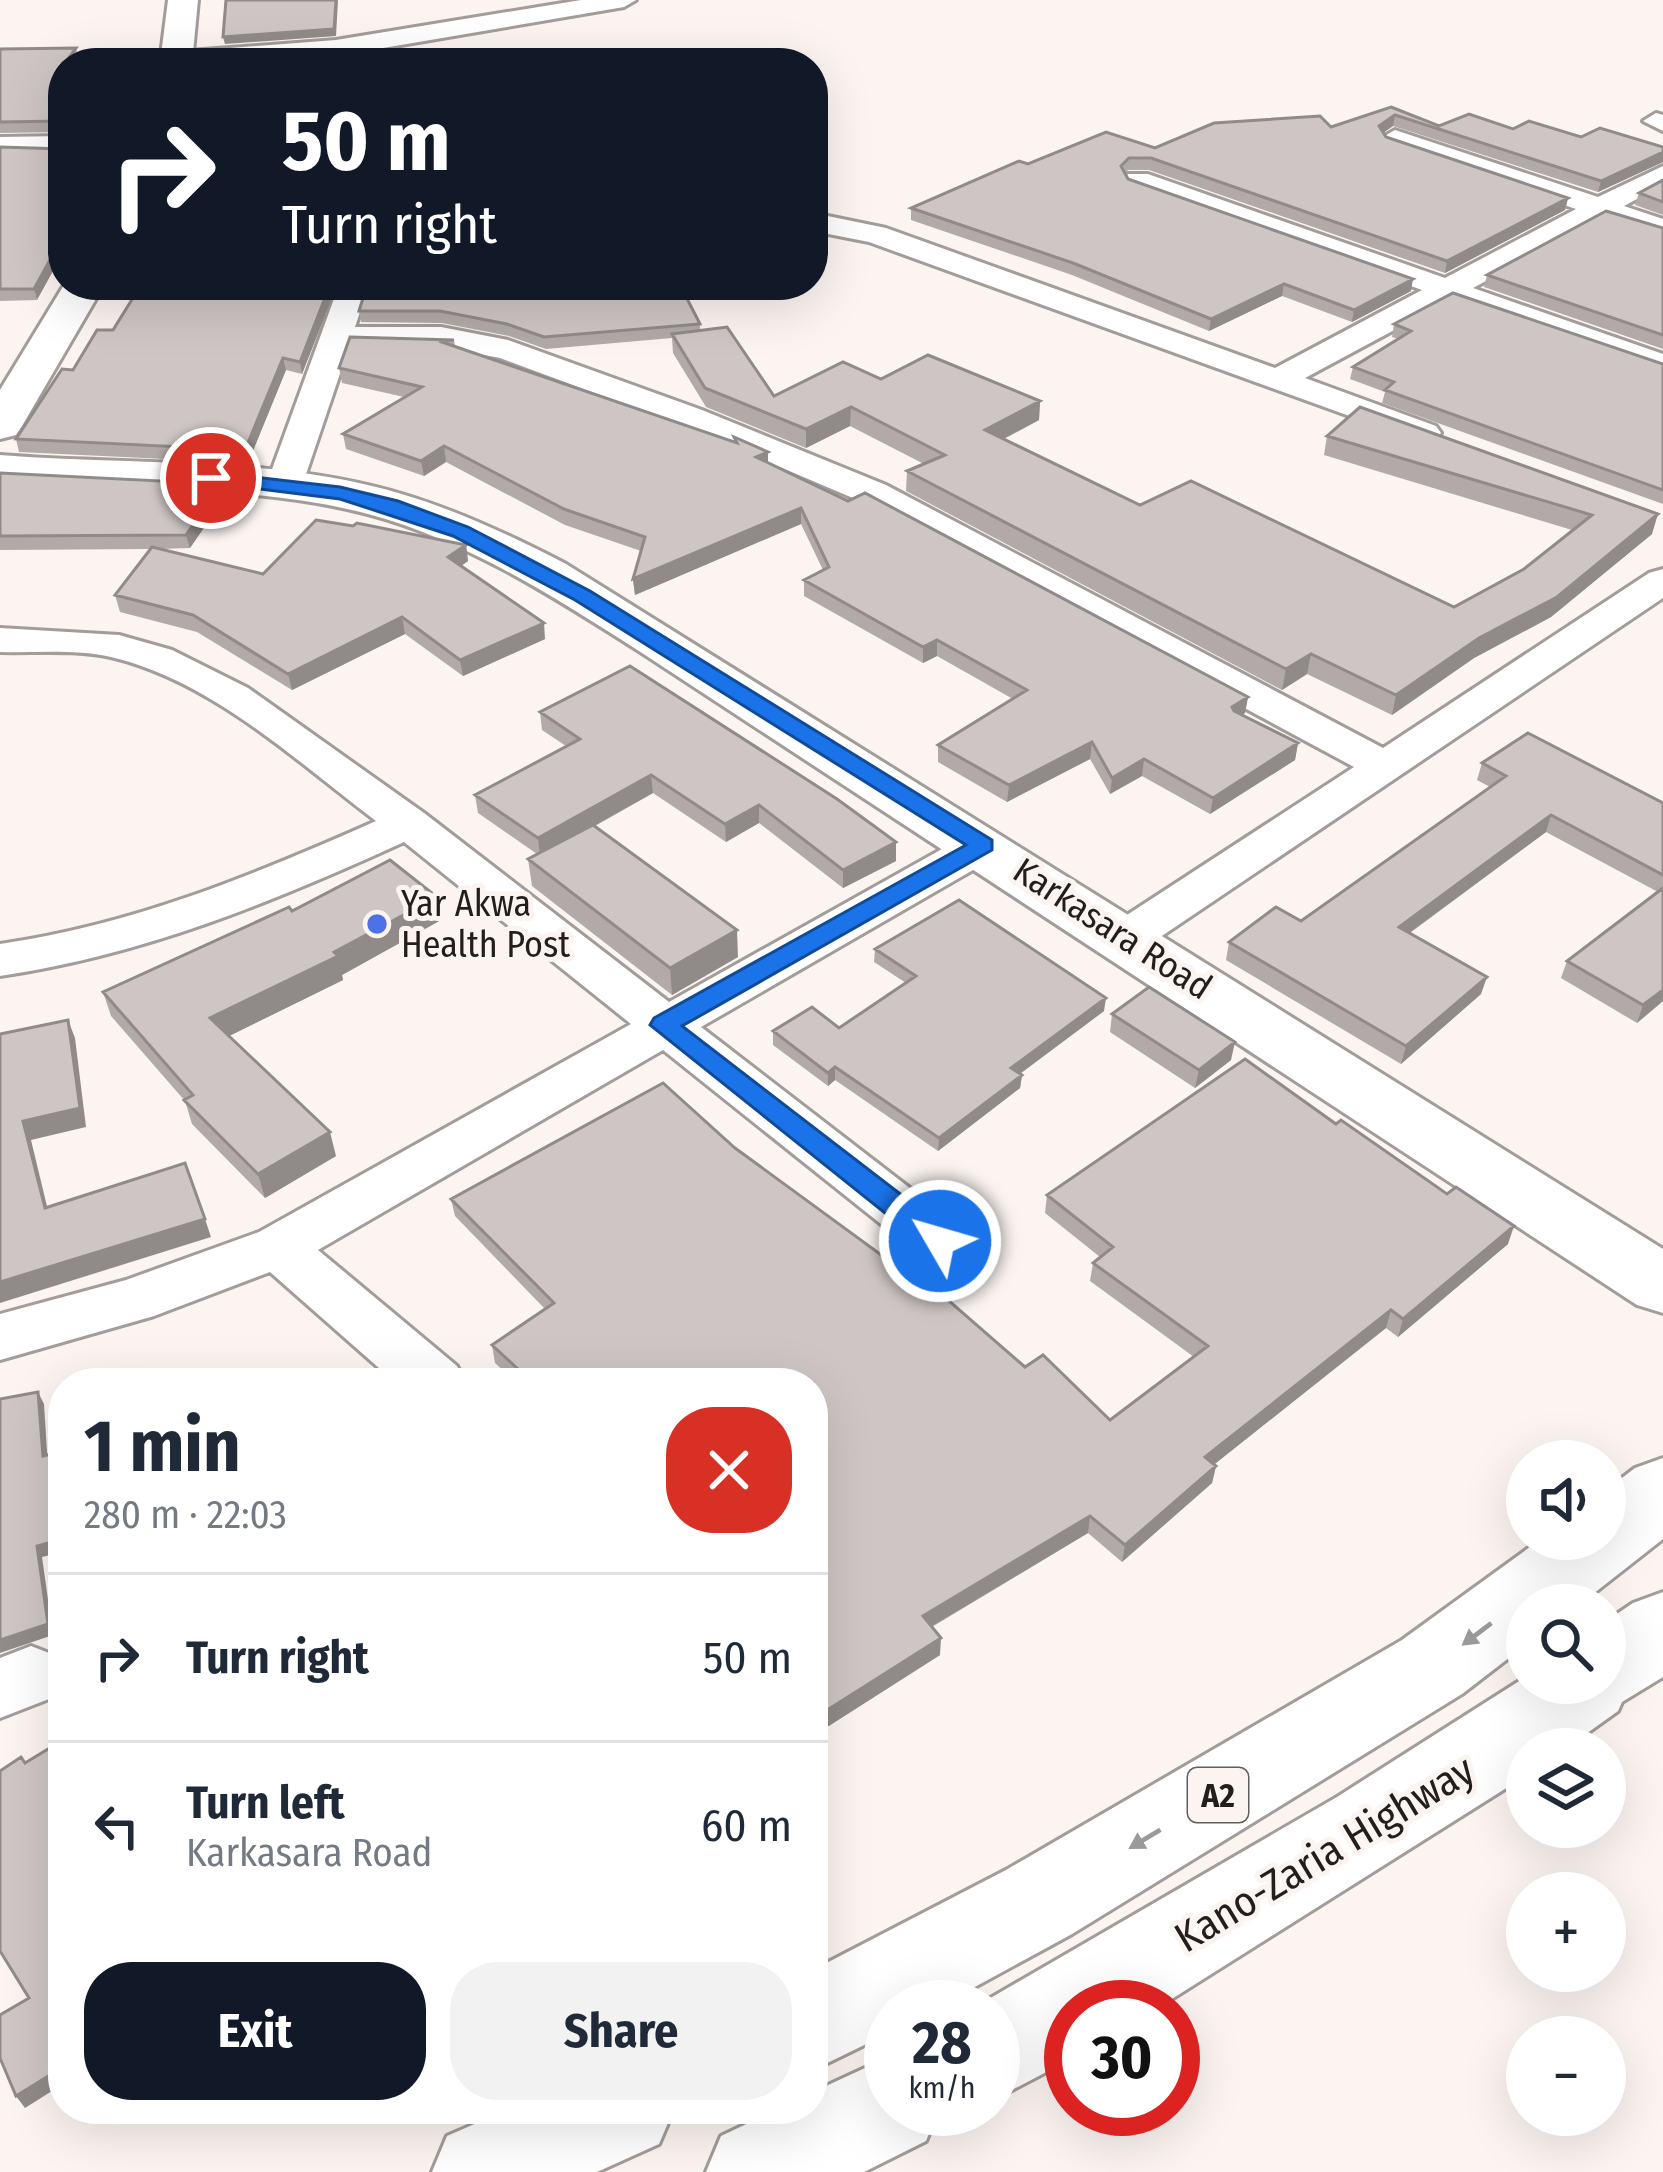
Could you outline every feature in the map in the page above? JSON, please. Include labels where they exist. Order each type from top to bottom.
[{"type":"main road","points":[[156,0],[165,48]]},
{"type":"main road","points":[[171,48],[183,0]]},
{"type":"main road","name":"Karkasara Road","points":[[77,300],[3,463],[286,483],[391,506],[460,532],[582,596],[983,845],[1663,1285]]},
{"type":"main road","name":"A2","points":[[1626,1522],[1663,1492]]},
{"type":"main road","name":"A2","points":[[828,2014],[1040,1902],[1432,1667],[1577,1560]]},
{"type":"main road","points":[[1626,1655],[1663,1629]]},
{"type":"main road","name":"Kano-Zaria Highway","points":[[1020,2035],[1273,1886],[1559,1704]]},
{"type":"main road","points":[[757,2172],[864,2119]]},
{"type":"main road","points":[[483,2172],[590,2124]]},
{"type":"street","points":[[336,48],[624,0]]},
{"type":"street","points":[[0,132],[48,132]]},
{"type":"street","points":[[1396,138],[1663,229]]},
{"type":"street","points":[[0,145],[48,144]]},
{"type":"street","points":[[1279,379],[1663,174]]},
{"type":"street","points":[[1138,179],[1663,365]]},
{"type":"street","points":[[828,225],[876,234],[1450,443]]},
{"type":"street","points":[[286,483],[349,300]]},
{"type":"street","points":[[335,337],[441,338],[508,350],[690,416],[873,493],[1381,764]]},
{"type":"street","points":[[1127,938],[1381,764],[1663,581]]},
{"type":"street","points":[[0,640],[116,646],[214,685],[408,823],[940,1241]]},
{"type":"street","points":[[0,960],[50,955],[202,911],[408,823]]},
{"type":"street","points":[[0,1337],[134,1300],[278,1247],[983,845]]},
{"type":"street","points":[[278,1247],[419,1368]]},
{"type":"building","points":[[226,0],[336,0],[334,29],[223,37]]},
{"type":"building","points":[[48,48],[48,121],[0,122],[0,49]]},
{"type":"building","points":[[1391,107],[1439,126],[1469,114],[1513,129],[1529,121],[1581,137],[1600,128],[1663,147],[1663,152],[1601,181],[1395,115],[1379,126],[1386,137],[1568,198],[1447,261],[1151,158],[1129,158],[1121,166],[1128,179],[1413,279],[1354,310],[1284,284],[1211,319],[1073,263],[911,208],[1019,161],[1028,164],[1106,132],[1155,148],[1214,123],[1320,116],[1331,127]]},
{"type":"building","points":[[0,147],[48,149],[48,263],[34,289],[0,289]]},
{"type":"building","points":[[1663,180],[1663,202],[1639,193]]},
{"type":"building","points":[[1606,211],[1663,228],[1663,335],[1487,275]]},
{"type":"building","points":[[1453,293],[1663,364],[1663,490],[1385,390],[1394,382],[1353,367],[1411,331],[1394,324]]},
{"type":"building","points":[[132,300],[324,300],[300,362],[283,358],[245,450],[16,439],[62,369],[73,370],[97,330],[113,330]]},
{"type":"building","points":[[362,300],[688,300],[700,324],[544,337],[507,324],[440,311],[359,311]]},
{"type":"building","points":[[727,327],[774,396],[843,362],[881,379],[928,355],[1040,401],[985,430],[1140,505],[1191,481],[1454,607],[1524,569],[1592,515],[1327,436],[1360,407],[1658,514],[1557,597],[1479,638],[1396,695],[1311,654],[1286,669],[907,471],[945,455],[851,407],[806,429],[705,388],[672,334]]},
{"type":"building","points":[[350,337],[454,340],[439,341],[737,443],[734,437],[768,452],[756,457],[848,501],[865,493],[1248,697],[1232,707],[1234,711],[1298,743],[1213,798],[1144,759],[1112,778],[1092,742],[1009,785],[938,745],[1027,690],[937,640],[923,647],[804,580],[829,567],[801,508],[633,579],[645,537],[564,509],[444,446],[421,461],[343,434],[422,387],[339,368]]},
{"type":"building","points":[[0,473],[221,484],[186,535],[0,536]]},
{"type":"building","points":[[316,520],[357,523],[466,545],[448,557],[544,623],[460,660],[402,617],[288,674],[193,615],[115,595],[152,547],[263,574]]},
{"type":"building","points":[[630,666],[896,842],[843,870],[759,805],[725,824],[651,775],[538,838],[475,795],[580,739],[540,712]]},
{"type":"building","points":[[1528,733],[1663,803],[1663,875],[1551,815],[1399,927],[1487,977],[1406,1046],[1229,942],[1276,907],[1301,921],[1506,776],[1482,763]]},
{"type":"building","points":[[593,825],[737,930],[670,968],[528,859]]},
{"type":"building","points":[[390,860],[437,897],[334,952],[338,956],[210,1018],[330,1132],[258,1174],[184,1100],[193,1095],[103,992],[289,907],[292,911]]},
{"type":"building","points":[[1663,888],[1663,990],[1643,1005],[1567,961]]},
{"type":"building","points":[[959,900],[1106,998],[1011,1068],[1022,1075],[939,1138],[835,1067],[828,1073],[773,1031],[812,1007],[839,1028],[916,976],[875,949]]},
{"type":"building","points":[[1149,987],[1235,1042],[1199,1070],[1112,1014]]},
{"type":"building","points":[[68,1020],[80,1108],[23,1121],[45,1208],[185,1163],[205,1219],[0,1282],[0,1034]]},
{"type":"building","points":[[1245,1059],[1447,1194],[1456,1187],[1514,1226],[1403,1319],[1391,1310],[1205,1457],[1216,1466],[1125,1545],[1090,1516],[923,1616],[941,1638],[828,1710],[828,1368],[517,1368],[492,1345],[554,1303],[451,1199],[663,1083],[735,1148],[936,1295],[940,1293],[1025,1367],[1043,1355],[1110,1420],[1208,1346],[1093,1263],[1113,1247],[1047,1195]]},
{"type":"building","points":[[38,1392],[43,1456],[48,1455],[48,1543],[37,1546],[48,1624],[0,1640],[0,1399]]},
{"type":"building","points":[[48,1749],[48,2076],[16,2096],[0,2058],[0,2015],[29,1998],[0,1951],[0,1771],[21,1757],[25,1763]]},
{"type":"place","name":"Yar Akwa Health Post","points":[[377,924]]},
{"type":"route","points":[[211,478],[286,483],[340,493],[460,532],[582,596],[983,845],[663,1025],[940,1241]]}]
